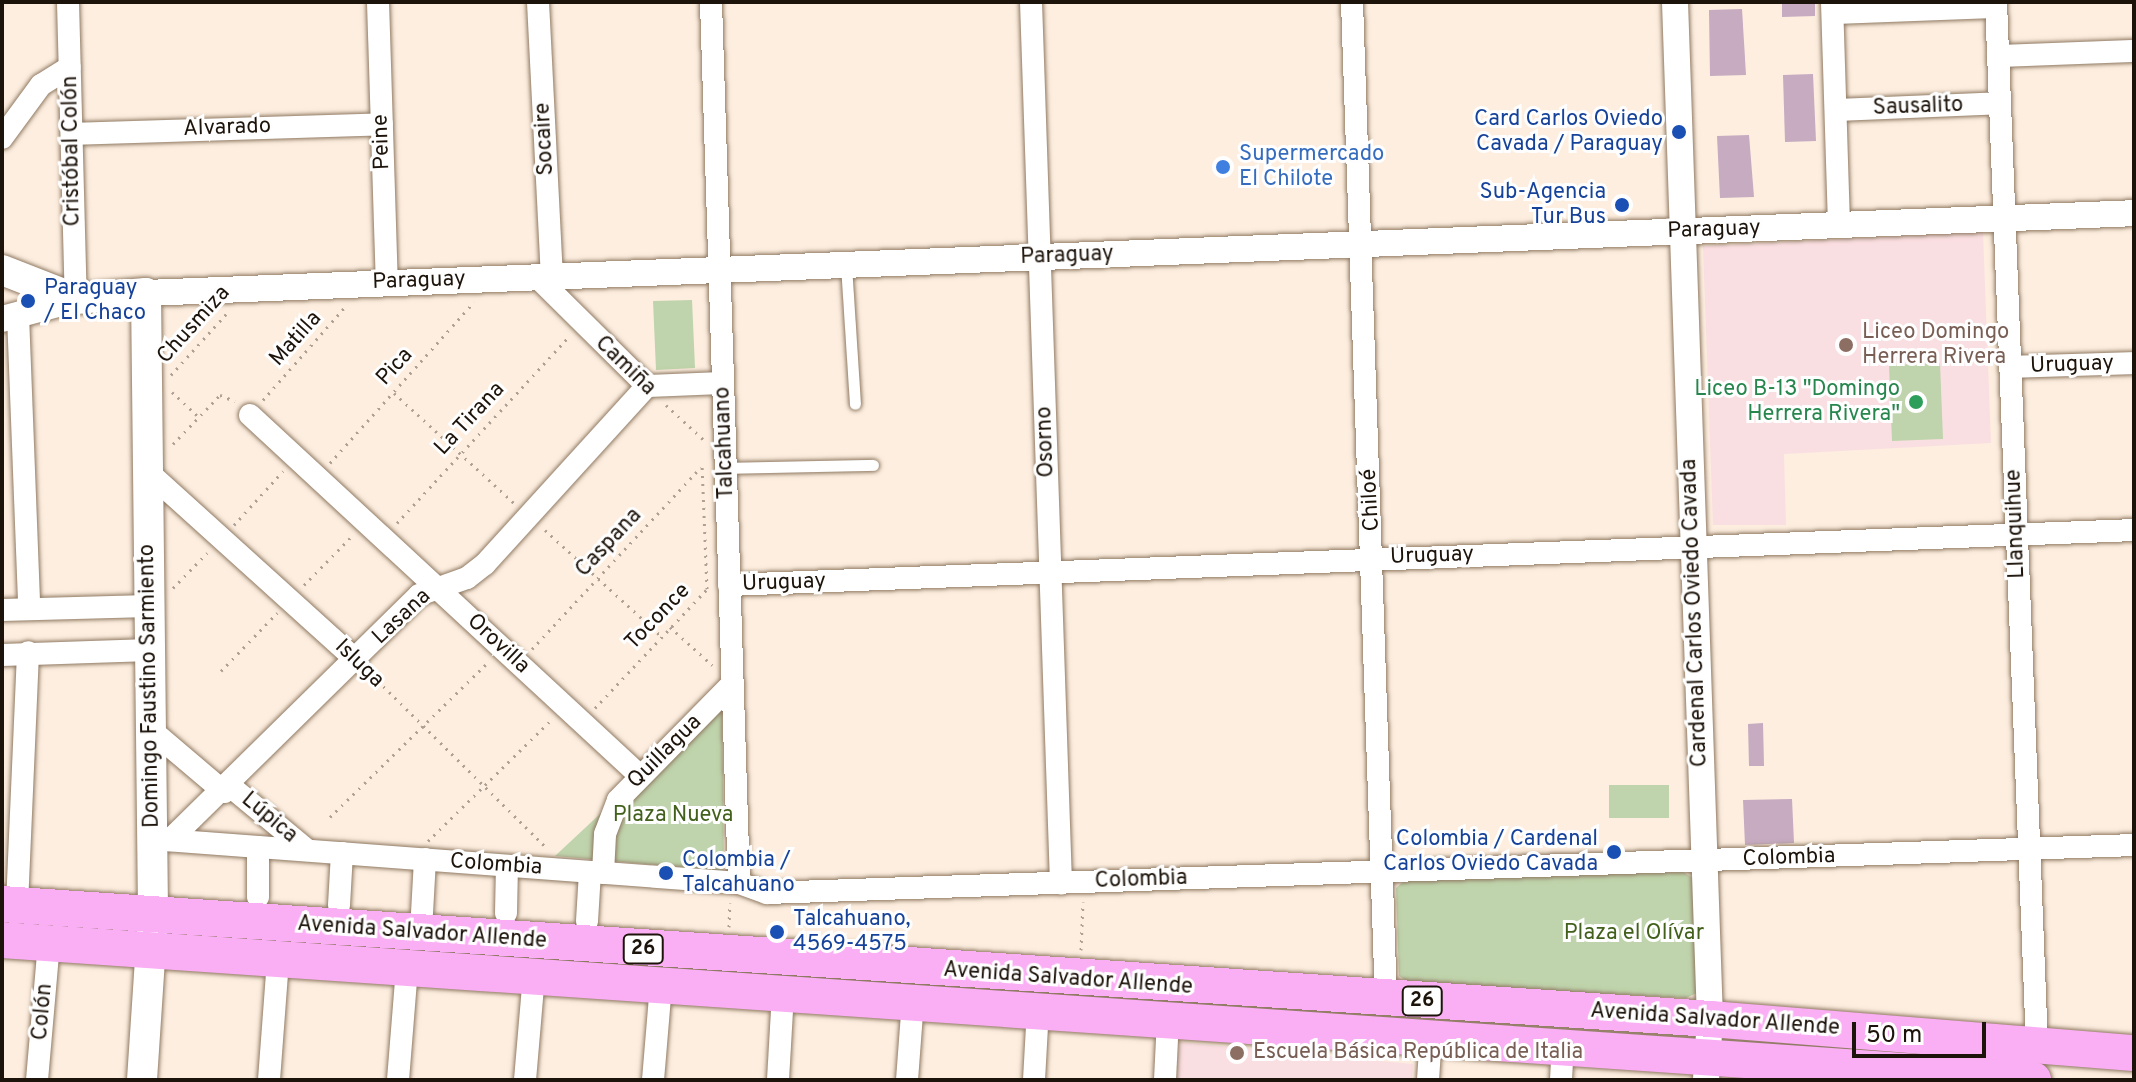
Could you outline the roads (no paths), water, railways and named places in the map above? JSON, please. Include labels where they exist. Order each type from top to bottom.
[{"type":"highway","name":"Avenida Salvador Allende","points":[[10,905],[1386,999],[1829,1072],[1943,1076],[2035,1062],[2134,1053]]},
{"type":"highway","name":"Avenida Salvador Allende","points":[[2,940],[1563,1044],[2035,1062]]},
{"type":"main road","points":[[2,270],[76,299]]},
{"type":"main road","name":"Paraguay","points":[[76,299],[146,293]]},
{"type":"main road","name":"Domingo Faustino Sarmiento","points":[[142,1080],[161,839],[151,730],[146,293]]},
{"type":"street","name":"Cristóbal Colón","points":[[68,2],[76,299]]},
{"type":"street","name":"Peine","points":[[376,283],[382,124],[378,2]]},
{"type":"street","name":"Socaire","points":[[538,2],[545,276]]},
{"type":"street","name":"Talcahuano","points":[[711,2],[723,383],[722,456],[732,684],[735,883]]},
{"type":"street","name":"Osorno","points":[[1031,2],[1050,572],[1072,882]]},
{"type":"street","name":"Chiloé","points":[[1352,2],[1386,999]]},
{"type":"street","name":"Cardenal Carlos Oviedo Cavada","points":[[1675,2],[1680,231],[1704,861],[1707,1051]]},
{"type":"street","points":[[1839,225],[1832,7],[1996,4]]},
{"type":"street","name":"Llanquihue","points":[[1996,4],[2035,1062]]},
{"type":"street","points":[[1998,56],[2134,51]]},
{"type":"street","points":[[2,138],[41,85],[70,67]]},
{"type":"street","name":"Sausalito","points":[[1836,110],[2000,103]]},
{"type":"street","name":"Alvarado","points":[[72,134],[382,124]]},
{"type":"street","name":"Paraguay","points":[[146,293],[2134,213]]},
{"type":"street","name":"Camiña","points":[[545,276],[581,323],[647,386]]},
{"type":"street","name":"Paraguay","points":[[10,317],[76,299]]},
{"type":"street","points":[[10,317],[29,608]]},
{"type":"street","name":"Uruguay","points":[[2010,367],[2134,363]]},
{"type":"street","points":[[647,386],[723,383]]},
{"type":"street","name":"Lasana","points":[[161,839],[227,789],[419,595],[436,586],[467,578],[485,564],[647,386]]},
{"type":"street","name":"Orovilla","points":[[250,415],[639,775]]},
{"type":"street","name":"Isluga","points":[[148,472],[357,661]]},
{"type":"street","name":"Uruguay","points":[[729,585],[2134,530]]},
{"type":"street","points":[[2,610],[149,606]]},
{"type":"street","points":[[2,655],[150,650]]},
{"type":"street","points":[[10,905],[28,652]]},
{"type":"street","name":"Quillagua","points":[[587,921],[612,810],[639,775],[732,684]]},
{"type":"street","name":"Lúpica","points":[[151,730],[307,850]]},
{"type":"street","name":"Colombia","points":[[161,839],[342,853],[424,853],[507,866],[735,883],[767,893],[2134,845]]},
{"type":"street","points":[[258,847],[258,897]]},
{"type":"street","points":[[339,905],[342,853]]},
{"type":"street","points":[[422,913],[424,853]]},
{"type":"street","points":[[506,913],[507,866]]},
{"type":"street","name":"Colón","points":[[37,1080],[49,943]]},
{"type":"street","points":[[269,1080],[278,959]]},
{"type":"street","points":[[398,1080],[407,967]]},
{"type":"street","points":[[525,1080],[534,976]]},
{"type":"street","points":[[653,1080],[661,984]]},
{"type":"street","points":[[778,1080],[783,992]]},
{"type":"street","points":[[907,1080],[913,1001]]},
{"type":"street","points":[[1034,1080],[1038,1009]]},
{"type":"street","points":[[1165,1080],[1168,1018]]},
{"type":"street","points":[[1428,1080],[1431,1035]]},
{"type":"street","points":[[1561,1080],[1563,1044]]},
{"type":"lane","points":[[846,265],[855,404]]},
{"type":"lane","points":[[722,456],[873,465]]},
{"type":"place","name":"Card Carlos Oviedo Cavada / Paraguay","points":[[1679,132]]},
{"type":"place","name":"Supermercado El Chilote","points":[[1223,167]]},
{"type":"place","name":"Sub-Agencia Tur Bus","points":[[1622,205]]},
{"type":"place","name":"Paraguay / El Chaco","points":[[28,301]]},
{"type":"place","name":"Liceo Domingo Herrera Rivera","points":[[1846,345]]},
{"type":"place","name":"Liceo B-13 \"Domingo Herrera Rivera\"","points":[[1916,402]]},
{"type":"place","name":"Colombia / Cardenal Carlos Oviedo Cavada","points":[[1614,852]]},
{"type":"place","name":"Colombia / Talcahuano","points":[[666,873]]},
{"type":"place","name":"Talcahuano, 4569-4575","points":[[777,932]]},
{"type":"place","name":"Escuela Básica República de Italia","points":[[1237,1053]]},
{"type":"park label","name":"Plaza Nueva","points":[[673,816]]},
{"type":"park label","name":"Plaza el Olívar","points":[[1634,934]]}]
